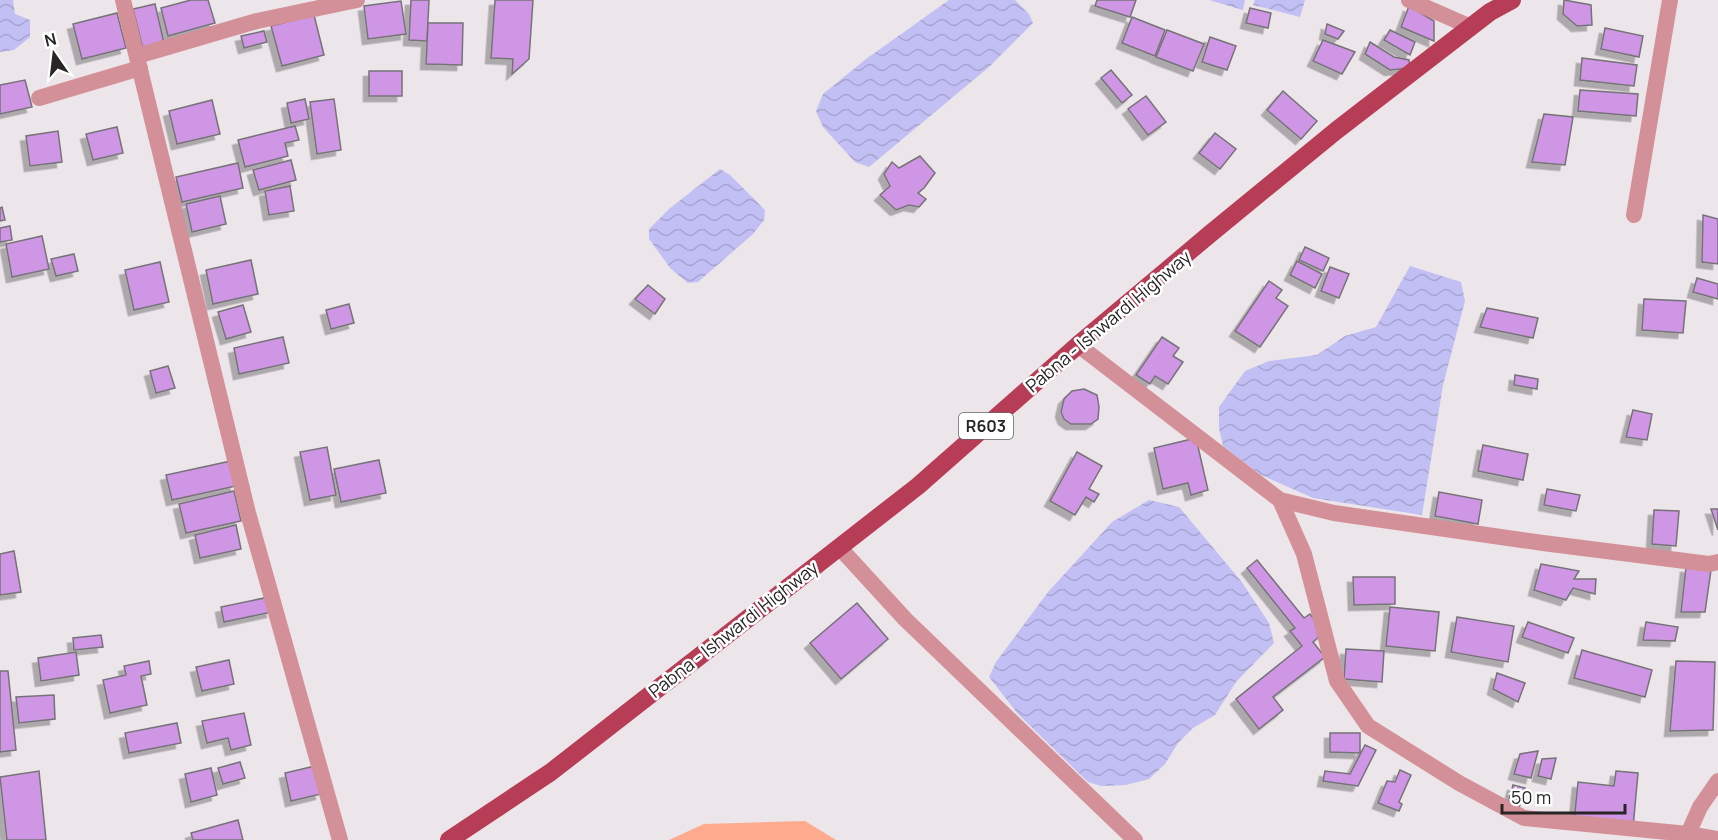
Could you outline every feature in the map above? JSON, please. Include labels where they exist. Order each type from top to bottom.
[{"type":"main road","name":"Pabna - Ishwardi Highway","points":[[449,840],[551,772],[918,486],[1078,345],[1337,130],[1490,12],[1512,0]]},
{"type":"street","points":[[123,0],[248,513],[340,840]]},
{"type":"street","points":[[39,98],[257,21],[357,0]]},
{"type":"street","points":[[1409,0],[1471,27]]},
{"type":"street","points":[[1634,215],[1670,0]]},
{"type":"street","points":[[1078,345],[1280,500],[1334,513],[1543,543],[1709,564],[1718,562]]},
{"type":"street","points":[[1280,500],[1304,554],[1337,681],[1368,726],[1459,783],[1524,818],[1718,839]]},
{"type":"street","points":[[839,548],[905,619],[1135,840]]},
{"type":"street","points":[[1685,837],[1700,807],[1718,781]]},
{"type":"shaded area","points":[[805,821],[836,840],[669,840],[704,824]]},
{"type":"water","points":[[0,0],[13,0],[15,14],[30,20],[30,37],[14,50],[0,52]]},
{"type":"water","points":[[949,0],[1015,0],[1029,14],[1033,23],[989,67],[869,167],[855,162],[823,127],[816,111],[823,94],[866,59]]},
{"type":"water","points":[[1209,0],[1245,0],[1243,10]]},
{"type":"water","points":[[1255,0],[1305,0],[1300,17],[1253,5]]},
{"type":"water","points":[[720,169],[730,175],[765,210],[764,220],[753,234],[698,282],[688,283],[671,269],[649,239],[649,229],[669,209]]},
{"type":"water","points":[[1410,266],[1461,282],[1465,301],[1443,385],[1422,515],[1313,498],[1261,475],[1223,446],[1219,428],[1219,407],[1245,371],[1269,361],[1317,355],[1345,336],[1376,327]]},
{"type":"water","points":[[1149,500],[1179,507],[1241,581],[1269,623],[1274,643],[1236,682],[1215,715],[1193,728],[1178,743],[1165,764],[1149,779],[1126,785],[1101,786],[1088,782],[1018,714],[989,677],[996,662],[1048,592],[1112,522]]},
{"type":"building","points":[[191,0],[208,0],[215,23],[168,36],[161,8]]},
{"type":"building","points":[[411,0],[429,0],[427,41],[409,40]]},
{"type":"building","points":[[495,0],[533,0],[529,59],[512,74],[513,59],[491,58]]},
{"type":"building","points":[[1097,0],[1136,0],[1130,17],[1095,6]]},
{"type":"building","points":[[1564,0],[1591,5],[1592,25],[1577,26],[1563,14]]},
{"type":"building","points":[[401,1],[406,34],[368,39],[364,6]]},
{"type":"building","points":[[155,4],[164,43],[143,49],[133,9]]},
{"type":"building","points":[[1409,6],[1434,21],[1434,41],[1401,27]]},
{"type":"building","points":[[1250,8],[1271,13],[1268,28],[1246,23]]},
{"type":"building","points":[[117,13],[126,48],[82,59],[73,24]]},
{"type":"building","points":[[314,15],[324,55],[282,66],[271,26]]},
{"type":"building","points":[[1132,17],[1165,30],[1155,56],[1122,43]]},
{"type":"building","points":[[428,23],[463,23],[462,65],[426,64]]},
{"type":"building","points":[[1327,24],[1344,31],[1338,39],[1325,34]]},
{"type":"building","points":[[1605,28],[1643,36],[1639,57],[1601,49]]},
{"type":"building","points":[[1167,30],[1204,44],[1193,71],[1156,57]]},
{"type":"building","points":[[1390,30],[1415,42],[1410,55],[1384,40]]},
{"type":"building","points":[[264,31],[267,42],[244,48],[241,36]]},
{"type":"building","points":[[1210,37],[1236,46],[1227,70],[1202,62]]},
{"type":"building","points":[[1323,40],[1355,52],[1342,74],[1313,61]]},
{"type":"building","points":[[1370,42],[1394,57],[1409,60],[1410,68],[1390,70],[1365,54]]},
{"type":"building","points":[[1582,58],[1637,65],[1634,86],[1580,80]]},
{"type":"building","points":[[1111,70],[1132,95],[1122,103],[1101,78]]},
{"type":"building","points":[[369,71],[402,71],[402,96],[369,96]]},
{"type":"building","points":[[25,80],[32,107],[0,114],[0,85]]},
{"type":"building","points":[[1580,90],[1638,94],[1636,116],[1578,111]]},
{"type":"building","points":[[1283,91],[1317,121],[1301,139],[1267,110]]},
{"type":"building","points":[[1146,96],[1166,122],[1148,135],[1128,109]]},
{"type":"building","points":[[305,99],[309,119],[291,123],[287,103]]},
{"type":"building","points":[[334,99],[341,150],[317,154],[310,102]]},
{"type":"building","points":[[212,100],[220,134],[177,144],[169,111]]},
{"type":"building","points":[[1544,114],[1573,117],[1565,165],[1532,162]]},
{"type":"building","points":[[295,126],[299,140],[285,143],[288,156],[245,167],[238,140]]},
{"type":"building","points":[[117,127],[123,153],[93,160],[86,134]]},
{"type":"building","points":[[58,131],[62,162],[30,166],[26,136]]},
{"type":"building","points":[[1215,133],[1236,149],[1220,169],[1199,153]]},
{"type":"building","points":[[920,156],[935,173],[918,193],[926,199],[919,207],[909,205],[896,210],[880,195],[890,186],[884,174],[892,162],[899,168]]},
{"type":"building","points":[[291,160],[296,180],[259,190],[253,170]]},
{"type":"building","points":[[238,163],[243,188],[182,202],[176,177]]},
{"type":"building","points":[[290,186],[294,211],[269,215],[265,191]]},
{"type":"building","points":[[220,196],[226,224],[192,232],[186,204]]},
{"type":"building","points":[[2,207],[5,220],[0,221],[0,208]]},
{"type":"building","points":[[1703,215],[1718,219],[1718,264],[1702,262]]},
{"type":"building","points":[[10,226],[12,240],[0,242],[0,228]]},
{"type":"building","points":[[42,236],[49,269],[12,277],[6,244]]},
{"type":"building","points":[[1305,247],[1329,258],[1323,271],[1299,260]]},
{"type":"building","points":[[74,254],[78,271],[56,276],[51,259]]},
{"type":"building","points":[[251,260],[258,294],[213,304],[206,270]]},
{"type":"building","points":[[1297,261],[1322,274],[1315,288],[1290,275]]},
{"type":"building","points":[[160,262],[169,302],[134,310],[125,270]]},
{"type":"building","points":[[1330,267],[1349,274],[1339,298],[1321,291]]},
{"type":"building","points":[[1697,278],[1718,284],[1718,299],[1693,292]]},
{"type":"building","points":[[1269,281],[1282,290],[1276,298],[1288,306],[1260,347],[1235,331]]},
{"type":"building","points":[[648,285],[665,299],[655,314],[635,299]]},
{"type":"building","points":[[1644,299],[1686,301],[1683,333],[1642,330]]},
{"type":"building","points":[[349,304],[354,323],[331,329],[326,310]]},
{"type":"building","points":[[243,305],[251,332],[226,339],[218,312]]},
{"type":"building","points":[[1487,308],[1538,318],[1533,338],[1480,327]]},
{"type":"building","points":[[283,337],[289,363],[239,374],[234,348]]},
{"type":"building","points":[[1162,337],[1179,348],[1173,356],[1183,362],[1168,384],[1155,376],[1150,384],[1136,375]]},
{"type":"building","points":[[168,366],[175,388],[156,393],[150,371]]},
{"type":"building","points":[[1515,375],[1538,379],[1537,389],[1514,385]]},
{"type":"building","points":[[1084,389],[1097,395],[1098,419],[1091,424],[1071,424],[1064,419],[1061,412],[1064,399],[1072,391]]},
{"type":"building","points":[[1633,410],[1652,414],[1647,440],[1626,437]]},
{"type":"building","points":[[1196,438],[1208,490],[1191,495],[1188,483],[1163,489],[1154,448]]},
{"type":"building","points":[[1483,445],[1528,454],[1523,480],[1478,471]]},
{"type":"building","points":[[327,447],[336,495],[310,500],[300,452]]},
{"type":"building","points":[[1077,452],[1102,466],[1089,489],[1099,494],[1094,502],[1086,497],[1075,515],[1050,501]]},
{"type":"building","points":[[379,460],[386,493],[341,502],[334,469]]},
{"type":"building","points":[[231,461],[236,486],[172,500],[166,475]]},
{"type":"building","points":[[1547,489],[1580,495],[1576,511],[1544,505]]},
{"type":"building","points":[[234,491],[241,521],[186,533],[179,504]]},
{"type":"building","points":[[1439,492],[1482,500],[1478,524],[1435,516]]},
{"type":"building","points":[[1711,509],[1718,509],[1718,530]]},
{"type":"building","points":[[1654,510],[1679,511],[1676,546],[1652,544]]},
{"type":"building","points":[[236,525],[241,549],[200,558],[195,535]]},
{"type":"building","points":[[14,551],[21,592],[0,595],[0,554]]},
{"type":"building","points":[[1257,560],[1304,618],[1310,614],[1324,632],[1313,642],[1325,657],[1273,697],[1283,710],[1259,729],[1236,699],[1302,646],[1290,631],[1295,628],[1247,568]]},
{"type":"building","points":[[1541,564],[1579,571],[1574,579],[1596,579],[1595,594],[1573,588],[1566,600],[1534,590]]},
{"type":"building","points":[[1686,567],[1711,570],[1705,612],[1681,612]]},
{"type":"building","points":[[1353,577],[1395,577],[1395,604],[1354,605]]},
{"type":"building","points":[[269,597],[272,612],[224,622],[221,607]]},
{"type":"building","points":[[857,603],[888,639],[841,679],[810,643]]},
{"type":"building","points":[[1390,607],[1439,612],[1435,651],[1386,646]]},
{"type":"building","points":[[1457,617],[1514,626],[1508,662],[1451,652]]},
{"type":"building","points":[[1528,622],[1574,638],[1568,653],[1522,637]]},
{"type":"building","points":[[1646,622],[1678,627],[1675,641],[1643,640]]},
{"type":"building","points":[[101,635],[103,647],[74,650],[73,638]]},
{"type":"building","points":[[1346,649],[1384,651],[1382,682],[1344,679]]},
{"type":"building","points":[[1582,650],[1652,670],[1645,697],[1574,678]]},
{"type":"building","points":[[76,652],[79,675],[41,681],[38,658]]},
{"type":"building","points":[[229,660],[234,684],[202,691],[196,667]]},
{"type":"building","points":[[149,661],[151,674],[141,676],[147,705],[110,713],[103,680],[126,675],[124,666]]},
{"type":"building","points":[[1676,661],[1715,662],[1713,730],[1670,731]]},
{"type":"building","points":[[0,671],[8,671],[16,750],[0,752]]},
{"type":"building","points":[[1497,673],[1525,683],[1518,702],[1493,689]]},
{"type":"building","points":[[54,695],[55,719],[19,723],[16,697]]},
{"type":"building","points":[[244,713],[251,745],[231,750],[228,738],[207,743],[202,721]]},
{"type":"building","points":[[177,723],[181,743],[129,753],[125,733]]},
{"type":"building","points":[[1330,733],[1360,733],[1360,753],[1330,752]]},
{"type":"building","points":[[1365,745],[1376,750],[1358,786],[1323,781],[1325,771],[1350,774]]},
{"type":"building","points":[[1538,751],[1531,778],[1514,774],[1520,754]]},
{"type":"building","points":[[1556,758],[1551,779],[1538,776],[1542,759]]},
{"type":"building","points":[[240,762],[245,778],[223,784],[218,768]]},
{"type":"building","points":[[315,766],[321,794],[291,801],[285,773]]},
{"type":"building","points":[[211,768],[217,795],[191,802],[185,774]]},
{"type":"building","points":[[1400,770],[1411,775],[1399,802],[1402,804],[1399,811],[1378,803],[1387,781],[1395,782]]},
{"type":"building","points":[[39,771],[46,840],[7,840],[0,777]]},
{"type":"building","points":[[1616,771],[1638,773],[1633,828],[1574,822],[1578,782],[1614,786]]},
{"type":"building","points":[[1513,785],[1525,788],[1518,811],[1508,804]]},
{"type":"building","points":[[238,820],[243,840],[193,840],[191,833]]}]
